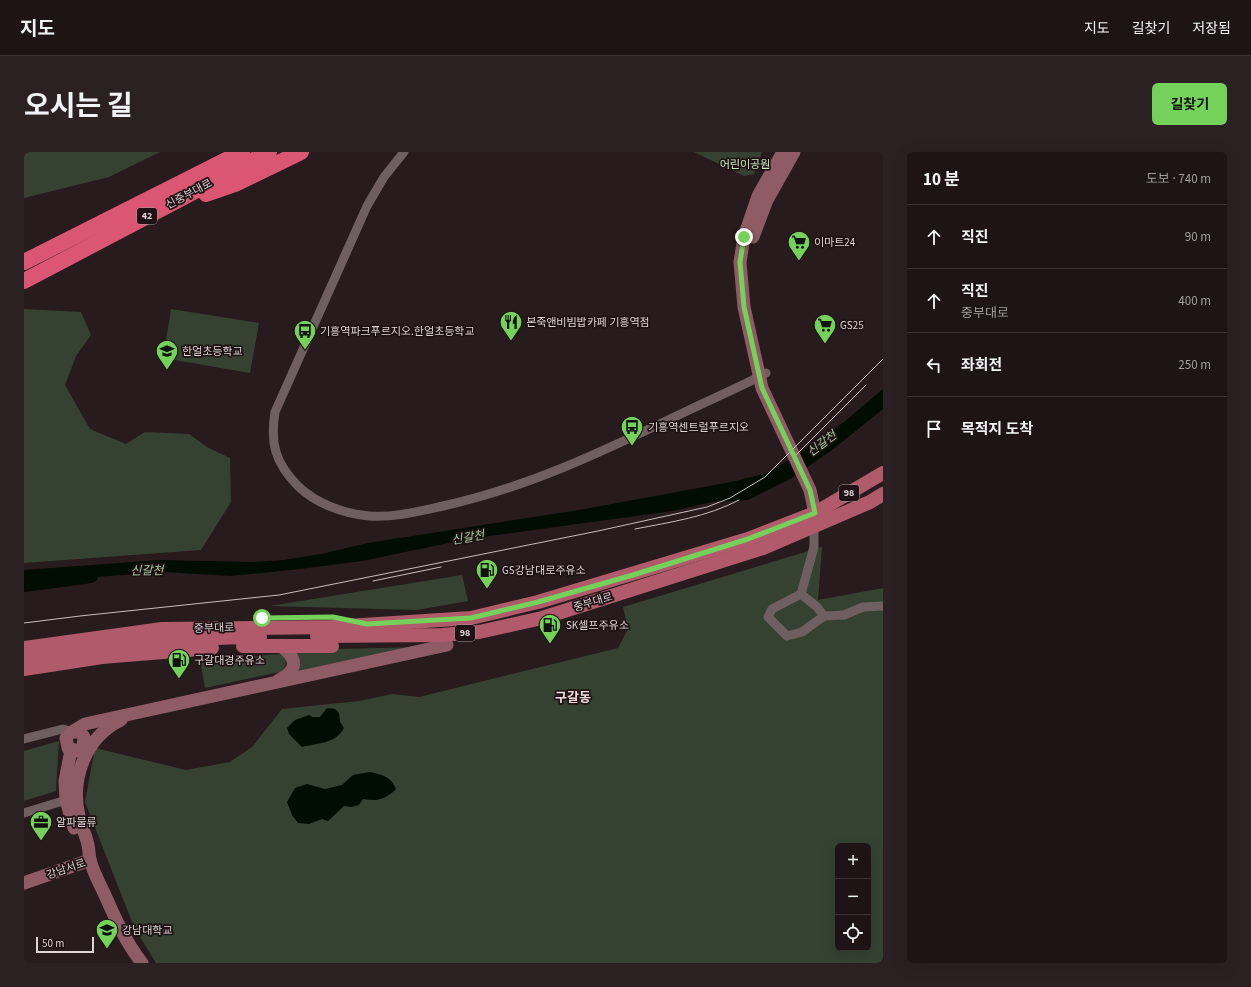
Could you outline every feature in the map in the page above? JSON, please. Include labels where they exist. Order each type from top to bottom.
[{"type":"highway","points":[[72,239],[106,215],[219,152]]},
{"type":"highway","name":"신중부대로","points":[[24,262],[242,152]]},
{"type":"highway","name":"신중부대로","points":[[24,281],[269,152]]},
{"type":"highway","points":[[171,204],[235,184],[301,152]]},
{"type":"main road","name":"중부대로","points":[[24,658],[100,646],[180,640],[249,637],[442,635],[479,632],[549,616],[763,548],[815,520],[883,473]]},
{"type":"main road","name":"중부대로","points":[[24,648],[162,630],[332,627],[471,618],[538,602],[815,520],[870,502],[883,494]]},
{"type":"main road","points":[[24,639],[149,622],[192,620],[333,617],[367,624]]},
{"type":"main road","points":[[24,670],[102,656],[174,650],[243,646],[447,645],[479,632]]},
{"type":"main road","points":[[24,675],[43,672],[69,662]]},
{"type":"street","points":[[404,152],[384,177],[367,206],[275,412],[272,438],[281,466],[296,484],[310,495],[334,508],[370,516],[398,515],[467,501],[514,487],[592,457],[763,375]]},
{"type":"street","points":[[763,375],[744,307],[740,262],[744,237],[757,200],[783,152]]},
{"type":"street","points":[[794,152],[764,206],[752,242],[748,265],[751,306],[763,375],[762,388],[810,490],[815,520],[814,547],[801,594],[772,609],[768,617],[787,636],[802,632],[824,616],[844,615],[863,607],[883,606]]},
{"type":"street","points":[[801,594],[817,607],[824,616]]},
{"type":"street","points":[[90,860],[80,850],[66,800],[65,781],[75,742],[85,724],[447,645]]},
{"type":"street","points":[[274,682],[291,671],[294,664],[294,658],[290,652],[281,646]]},
{"type":"street","points":[[75,742],[101,726],[115,722],[132,714]]},
{"type":"street","points":[[78,815],[77,797],[82,763],[93,743],[115,722]]},
{"type":"street","points":[[24,739],[63,729],[75,742],[73,798],[89,845],[90,860]]},
{"type":"street","points":[[24,813],[66,800]]},
{"type":"street","name":"강남서로","points":[[24,884],[90,860],[126,942],[142,963]]},
{"type":"green space","points":[[24,152],[160,152],[109,177],[24,198]]},
{"type":"green space","name":"어린이공원","points":[[694,152],[762,152],[754,174],[744,176]]},
{"type":"green space","points":[[24,309],[81,312],[91,335],[76,356],[65,385],[90,429],[126,444],[145,432],[189,434],[207,447],[230,458],[231,502],[201,550],[24,563]]},
{"type":"green space","points":[[171,309],[259,323],[250,373],[163,358]]},
{"type":"green space","points":[[822,547],[818,600],[883,588],[883,963],[156,963],[134,927],[85,802],[95,748],[186,770],[230,762],[252,747],[282,709],[359,701],[392,694],[419,697],[618,648],[628,629],[623,607]]},
{"type":"green space","points":[[462,575],[468,601],[417,610],[270,606]]},
{"type":"green space","points":[[422,647],[287,678],[292,650]]},
{"type":"green space","points":[[280,654],[285,658],[286,664],[280,672],[205,688],[200,660]]},
{"type":"green space","points":[[59,741],[56,791],[24,801],[24,751]]},
{"type":"water","points":[[883,389],[883,409],[832,450],[790,479],[748,500],[712,502],[672,511],[468,539],[362,561],[300,569],[231,576],[165,572],[24,582],[24,570],[160,560],[253,562],[284,560],[321,554],[368,543],[579,510],[731,482],[768,473],[800,453],[844,422]]},
{"type":"water","points":[[327,708],[335,709],[339,713],[340,722],[344,728],[341,733],[326,742],[302,747],[289,734],[287,728],[295,720],[309,715],[312,717],[320,717]]},
{"type":"water","points":[[370,772],[382,775],[389,779],[392,781],[396,789],[381,799],[363,799],[359,805],[351,807],[344,806],[328,821],[322,819],[309,824],[298,823],[292,815],[287,802],[295,788],[307,784],[325,789],[342,785],[353,775]]},
{"type":"waterway","name":"신갈천","points":[[24,585],[91,576]]},
{"type":"tram line","points":[[24,623],[279,595],[598,531],[707,507],[730,498],[765,477],[883,359]]},
{"type":"tram line","points":[[795,456],[866,385]]},
{"type":"tram line","points":[[635,529],[702,515],[739,500]]},
{"type":"tram line","points":[[373,581],[441,567]]},
{"type":"place","name":"이마트24","points":[[799,262]]},
{"type":"place","name":"본죽앤비빔밥카페 기흥역점","points":[[511,342]]},
{"type":"place","name":"GS25","points":[[825,344]]},
{"type":"place","name":"기흥역파크푸르지오.한얼초등학교","points":[[305,350]]},
{"type":"place","name":"한얼초등학교","points":[[167,370]]},
{"type":"place","name":"기흥역센트럴푸르지오","points":[[632,446]]},
{"type":"place","name":"GS강남대로주유소","points":[[487,590]]},
{"type":"place","name":"SK셀프주유소","points":[[550,644]]},
{"type":"place","name":"구갈대경주유소","points":[[179,680]]},
{"type":"place","name":"알파물류","points":[[41,842]]},
{"type":"place","name":"강남대학교","points":[[107,950]]},
{"type":"district","name":"구갈동","points":[[573,698]]},
{"type":"route","points":[[262,618],[333,617],[367,624],[471,618],[477,615],[538,602],[633,575],[748,539],[815,513],[810,490],[762,388],[744,307],[740,262],[744,237]]}]
